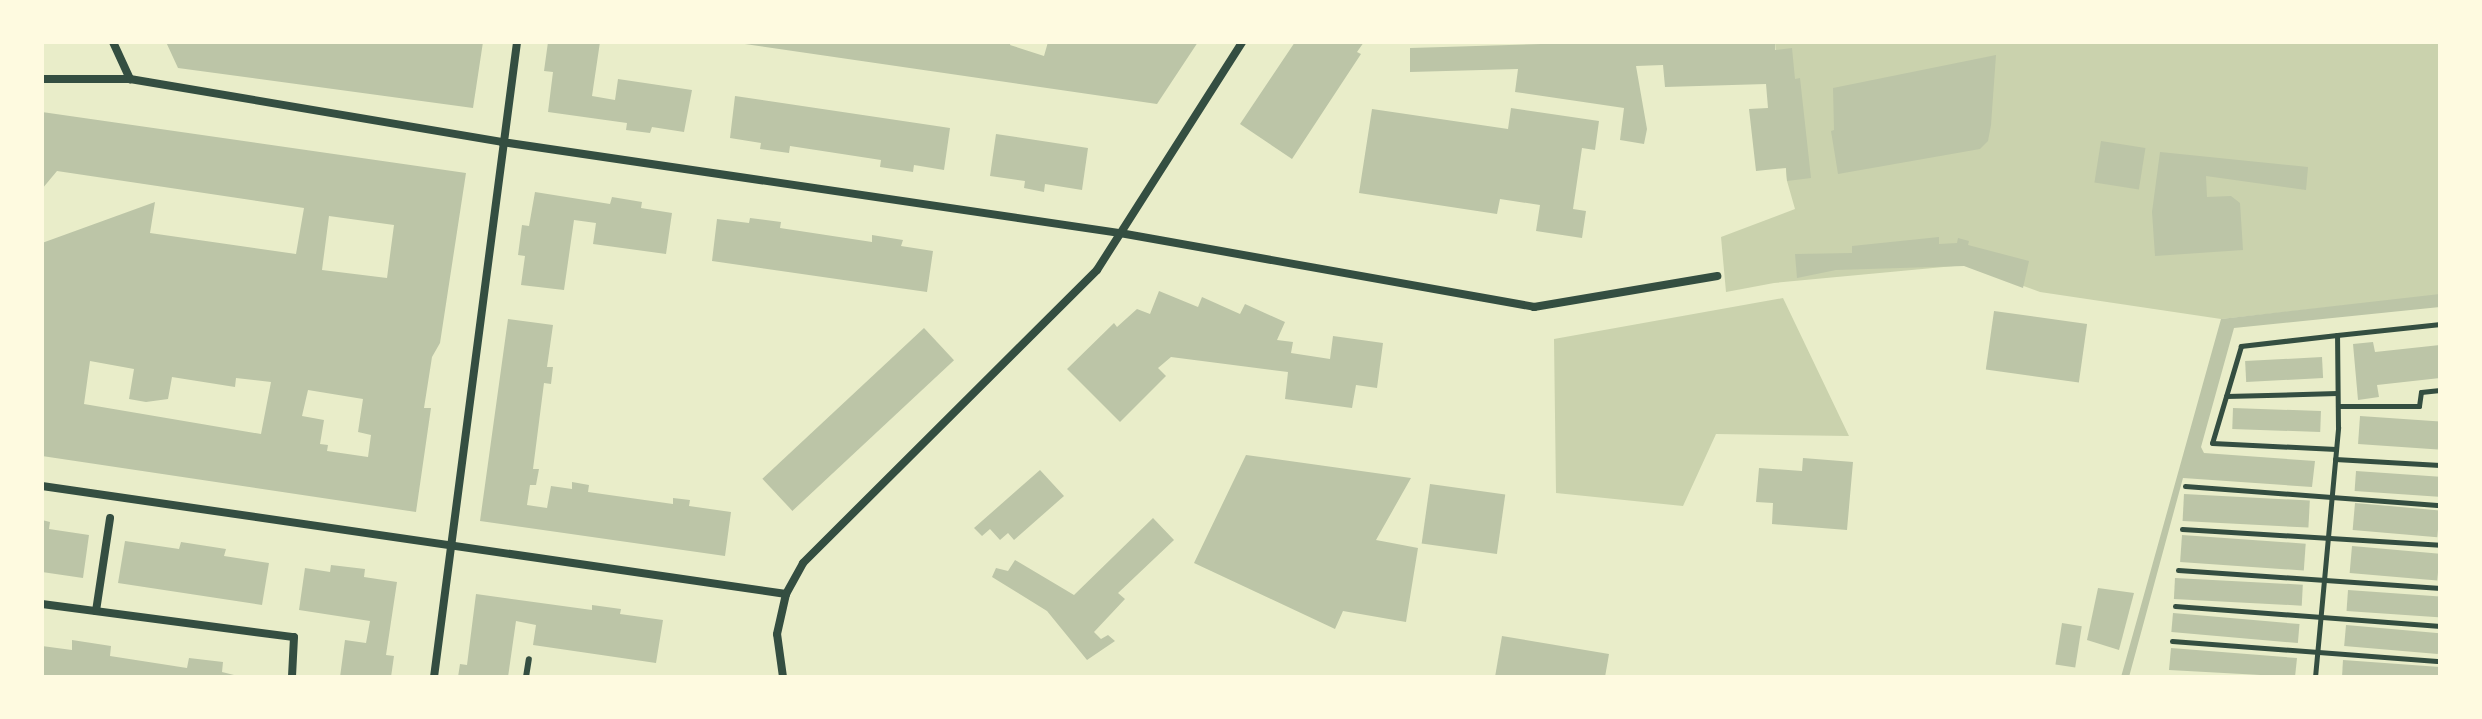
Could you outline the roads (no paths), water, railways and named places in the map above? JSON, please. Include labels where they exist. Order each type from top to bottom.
[{"type":"street","points":[[113,42],[130,79]]},
{"type":"street","points":[[434,677],[517,42]]},
{"type":"street","points":[[783,677],[777,634],[786,594],[803,563],[1097,270],[1242,42]]},
{"type":"street","points":[[42,79],[130,79],[502,142],[1120,233],[1534,307],[1717,276]]},
{"type":"street","points":[[42,486],[786,594]]},
{"type":"street","points":[[96,611],[110,518]]},
{"type":"street","points":[[42,604],[294,637],[292,677]]},
{"type":"lane","points":[[526,677],[529,659]]}]
